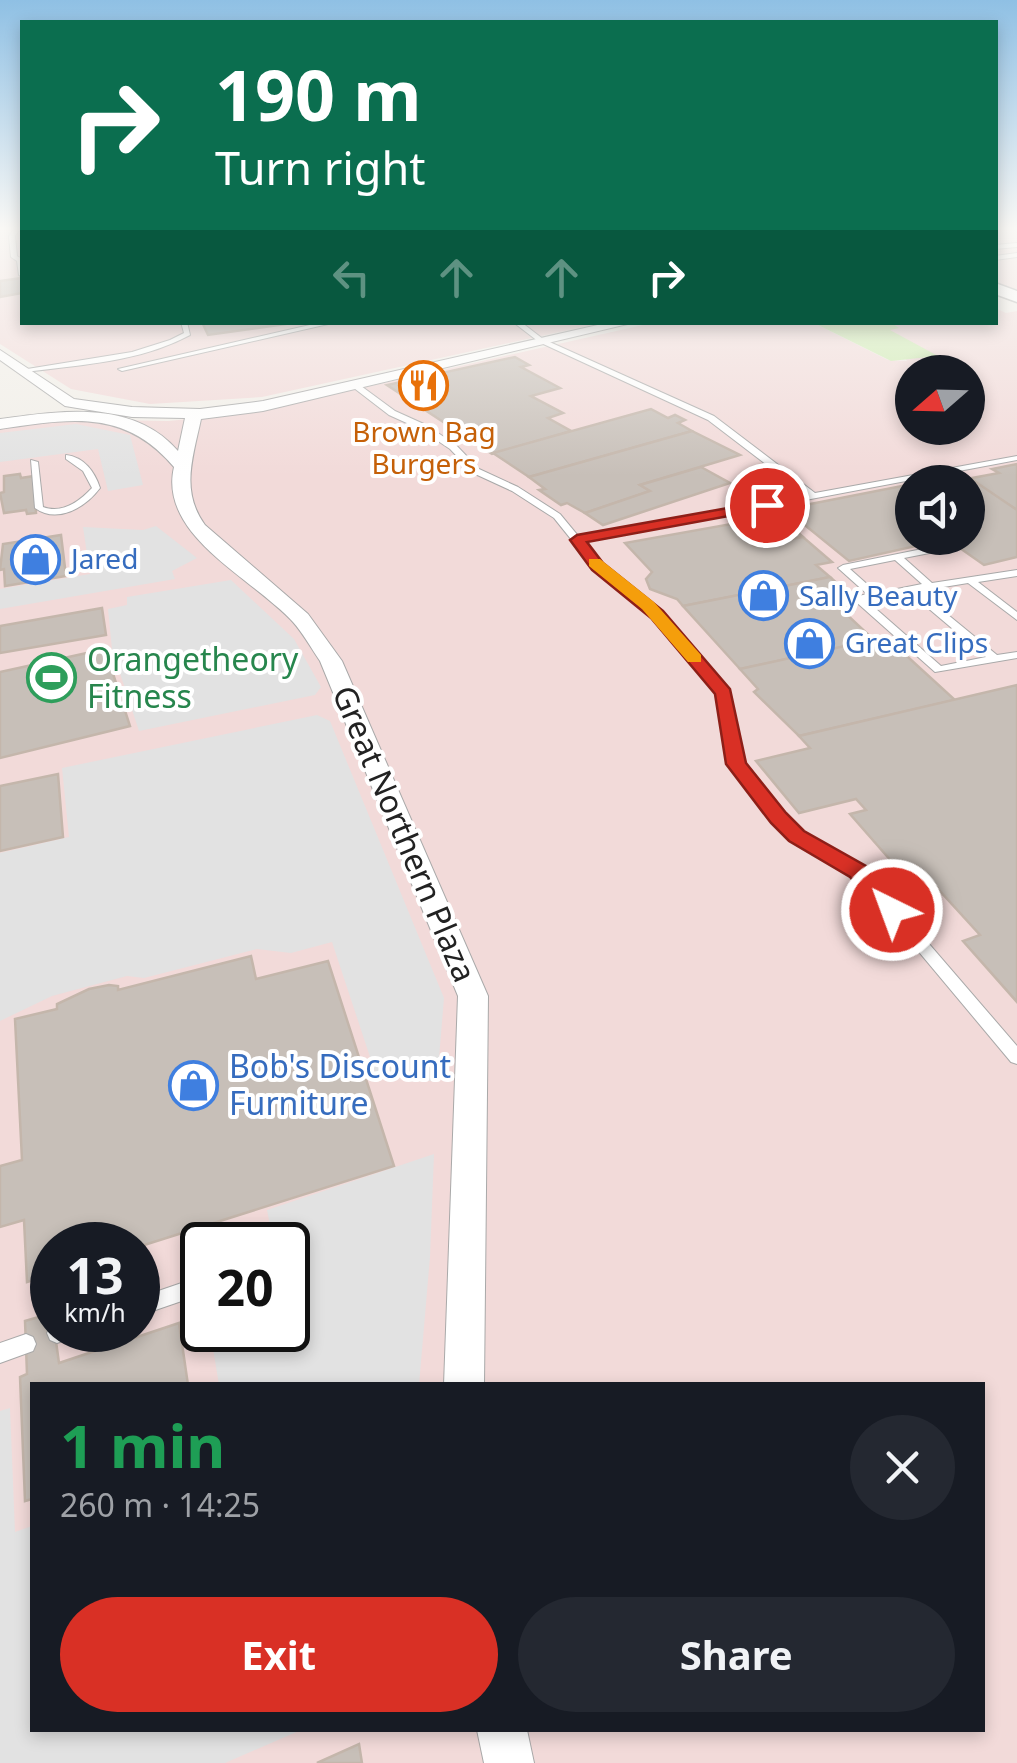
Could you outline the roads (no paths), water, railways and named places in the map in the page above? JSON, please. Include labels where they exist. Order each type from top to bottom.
[{"type":"street","points":[[0,410],[67,402],[91,408],[194,414],[263,406],[616,325]]},
{"type":"street","points":[[0,354],[67,402]]},
{"type":"street","points":[[0,421],[91,408]]},
{"type":"street","name":"Great Northern Plaza","points":[[194,414],[182,466],[180,499],[194,524],[296,614],[332,661],[472,996],[464,1382]]},
{"type":"street","points":[[0,421],[68,416],[126,422],[159,437],[182,466]]},
{"type":"street","points":[[502,1732],[509,1763]]},
{"type":"lane","points":[[25,370],[96,361],[175,340],[188,334],[185,325]]},
{"type":"lane","points":[[122,369],[320,325]]},
{"type":"lane","points":[[520,325],[542,341],[711,418],[813,496]]},
{"type":"lane","points":[[354,385],[392,414],[423,427],[453,447],[476,471],[516,489],[554,514],[598,567],[657,615],[724,693],[736,764],[778,818],[796,836],[863,876],[1017,1057]]},
{"type":"lane","points":[[34,462],[38,508],[58,514],[94,506],[98,502],[92,474],[84,464],[68,457]]},
{"type":"lane","points":[[577,540],[1017,458]]},
{"type":"lane","points":[[875,596],[843,568],[907,555]]},
{"type":"lane","points":[[897,557],[930,586]]},
{"type":"lane","points":[[1017,573],[859,599],[939,670],[1017,655]]},
{"type":"lane","points":[[968,579],[1017,617]]},
{"type":"lane","points":[[911,589],[995,659]]},
{"type":"lane","points":[[0,1352],[26,1344]]},
{"type":"place","name":"Brown Bag Burgers","points":[[424,385]]},
{"type":"place","name":"Jared","points":[[36,559]]},
{"type":"place","name":"Sally Beauty","points":[[764,596]]},
{"type":"place","name":"Great Clips","points":[[810,643]]},
{"type":"place","name":"Orangetheory Fitness","points":[[52,678]]},
{"type":"place","name":"Bob's Discount Furniture","points":[[194,1085]]}]
